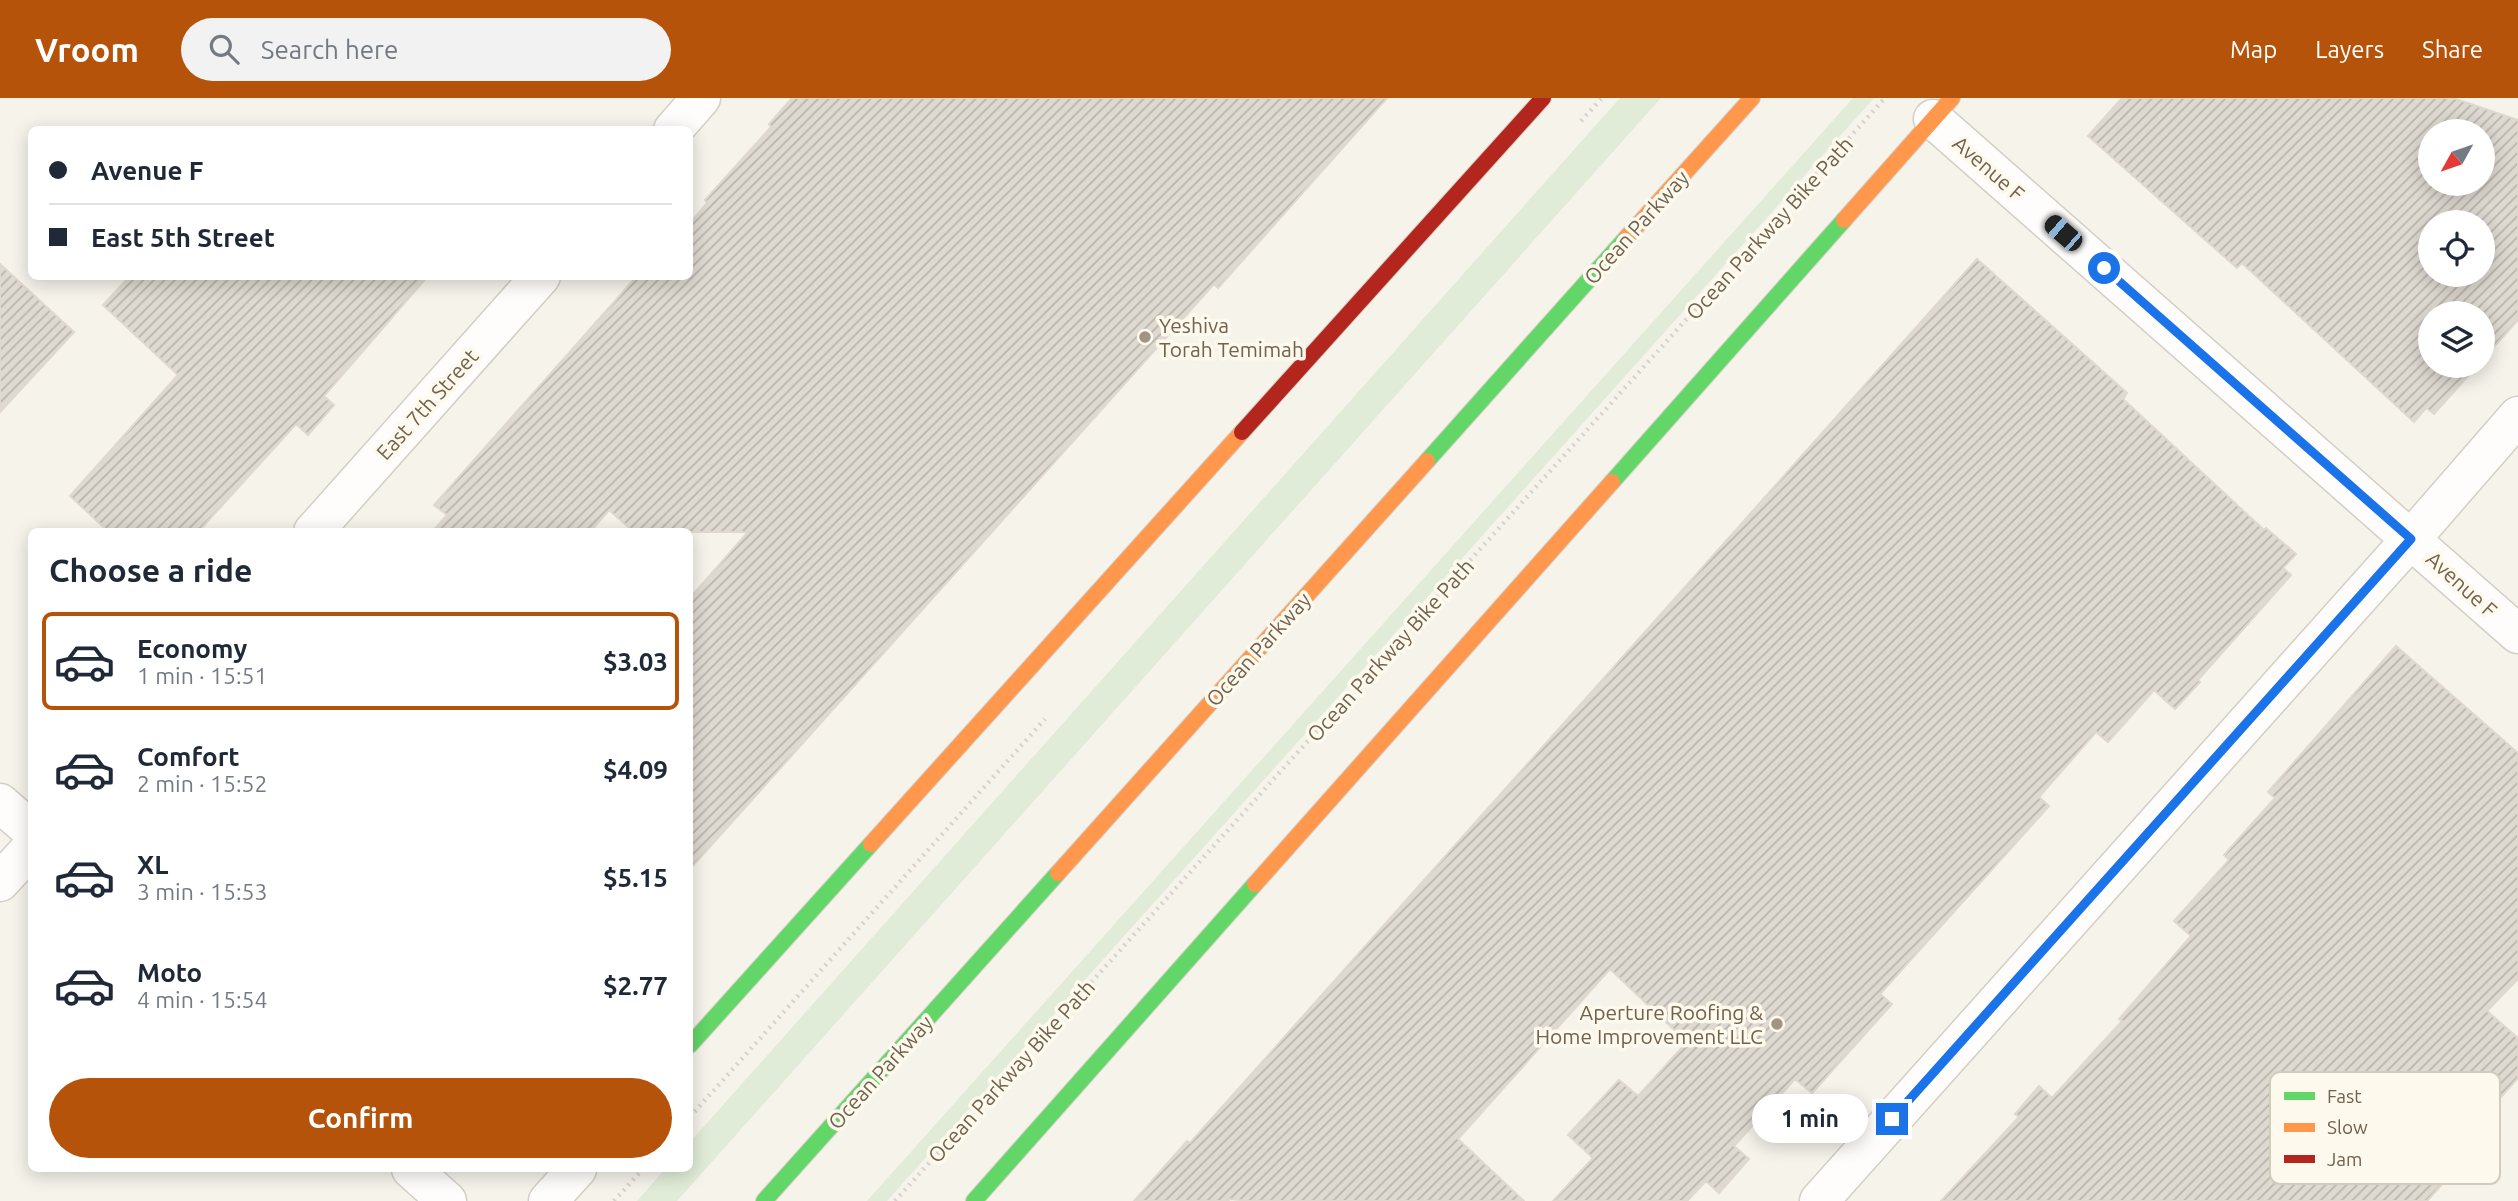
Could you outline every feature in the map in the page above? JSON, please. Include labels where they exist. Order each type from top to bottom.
[{"type":"street","points":[[676,126],[701,98]]},
{"type":"street","points":[[693,1042],[1543,98]]},
{"type":"street","name":"Ocean Parkway","points":[[764,1201],[1752,98]]},
{"type":"street","points":[[974,1201],[1943,109]]},
{"type":"street","name":"Avenue F","points":[[1943,109],[2518,634]]},
{"type":"street","name":"East 7th Street","points":[[317,528],[537,280]]},
{"type":"street","points":[[1819,1201],[2518,416]]},
{"type":"street","points":[[0,803],[28,828]]},
{"type":"street","points":[[0,883],[28,852]]},
{"type":"street","points":[[414,1172],[447,1201]]},
{"type":"street","points":[[548,1201],[574,1172]]},
{"type":"path","name":"Ocean Parkway Bike Path","points":[[895,1201],[1885,98]]},
{"type":"path","points":[[614,1201],[640,1172]]},
{"type":"green space","points":[[1620,98],[1661,98],[677,1201],[637,1201],[662,1172],[693,1172],[693,1139]]},
{"type":"green space","points":[[1853,98],[1874,98],[887,1201],[867,1201]]},
{"type":"building","points":[[792,98],[1387,98],[1218,288],[1214,284],[693,866],[693,595],[748,532],[693,532],[693,528],[629,528],[609,510],[593,528],[436,528],[447,515],[434,505],[633,280],[693,280],[693,219],[707,203],[705,200],[771,127],[769,124]]},
{"type":"building","points":[[2122,98],[2453,98],[2518,120],[2518,320],[2495,346],[2495,301],[2418,301],[2418,378],[2466,378],[2434,414],[2426,408],[2414,422],[2242,263],[2237,268],[2088,136]]},
{"type":"building","points":[[1977,259],[2127,393],[2123,399],[2264,530],[2266,528],[2296,554],[2283,568],[2291,575],[2198,680],[2200,682],[2175,709],[2154,690],[2108,742],[2096,732],[2039,797],[2049,806],[1880,994],[1892,1004],[1812,1093],[1795,1079],[1734,1146],[1749,1159],[1719,1193],[1706,1181],[1687,1201],[1553,1201],[1593,1158],[1568,1135],[1619,1080],[1638,1096],[1687,1042],[1610,969],[1458,1139],[1524,1201],[1134,1201],[1187,1141],[1190,1143]]},
{"type":"building","points":[[0,264],[74,332],[0,412]]},
{"type":"building","points":[[126,280],[425,280],[324,396],[334,405],[308,435],[296,424],[202,528],[105,528],[70,496],[178,375],[103,305]]},
{"type":"building","points":[[2396,646],[2518,753],[2518,979],[2487,1011],[2518,1038],[2518,1078],[2500,1098],[2500,1072],[2270,1072],[2270,1184],[2442,1184],[2427,1201],[1941,1201],[2019,1117],[2015,1114],[2039,1086],[2052,1098],[2122,1021],[2119,1019],[2191,936],[2174,921],[2229,860],[2224,855],[2275,798],[2268,792]]},
{"type":"traffic: fast","points":[[1612,482],[1844,220]]},
{"type":"traffic: fast","points":[[1427,461],[1627,237]]},
{"type":"traffic: fast","points":[[693,1042],[871,844]]},
{"type":"traffic: fast","points":[[764,1201],[1058,873]]},
{"type":"traffic: fast","points":[[974,1201],[1255,884]]},
{"type":"traffic: slow","points":[[1627,237],[1752,98]]},
{"type":"traffic: slow","points":[[1844,220],[1952,98]]},
{"type":"traffic: slow","points":[[871,844],[1242,432]]},
{"type":"traffic: slow","points":[[1058,873],[1427,461]]},
{"type":"traffic: slow","points":[[1255,884],[1612,482]]},
{"type":"traffic: jam","points":[[1242,432],[1543,98]]},
{"type":"place","name":"Yeshiva Torah Temimah","points":[[1145,337]]},
{"type":"place","name":"Aperture Roofing & Home Improvement LLC","points":[[1777,1024]]},
{"type":"route","points":[[1892,1119],[2411,539],[2104,268]]}]
